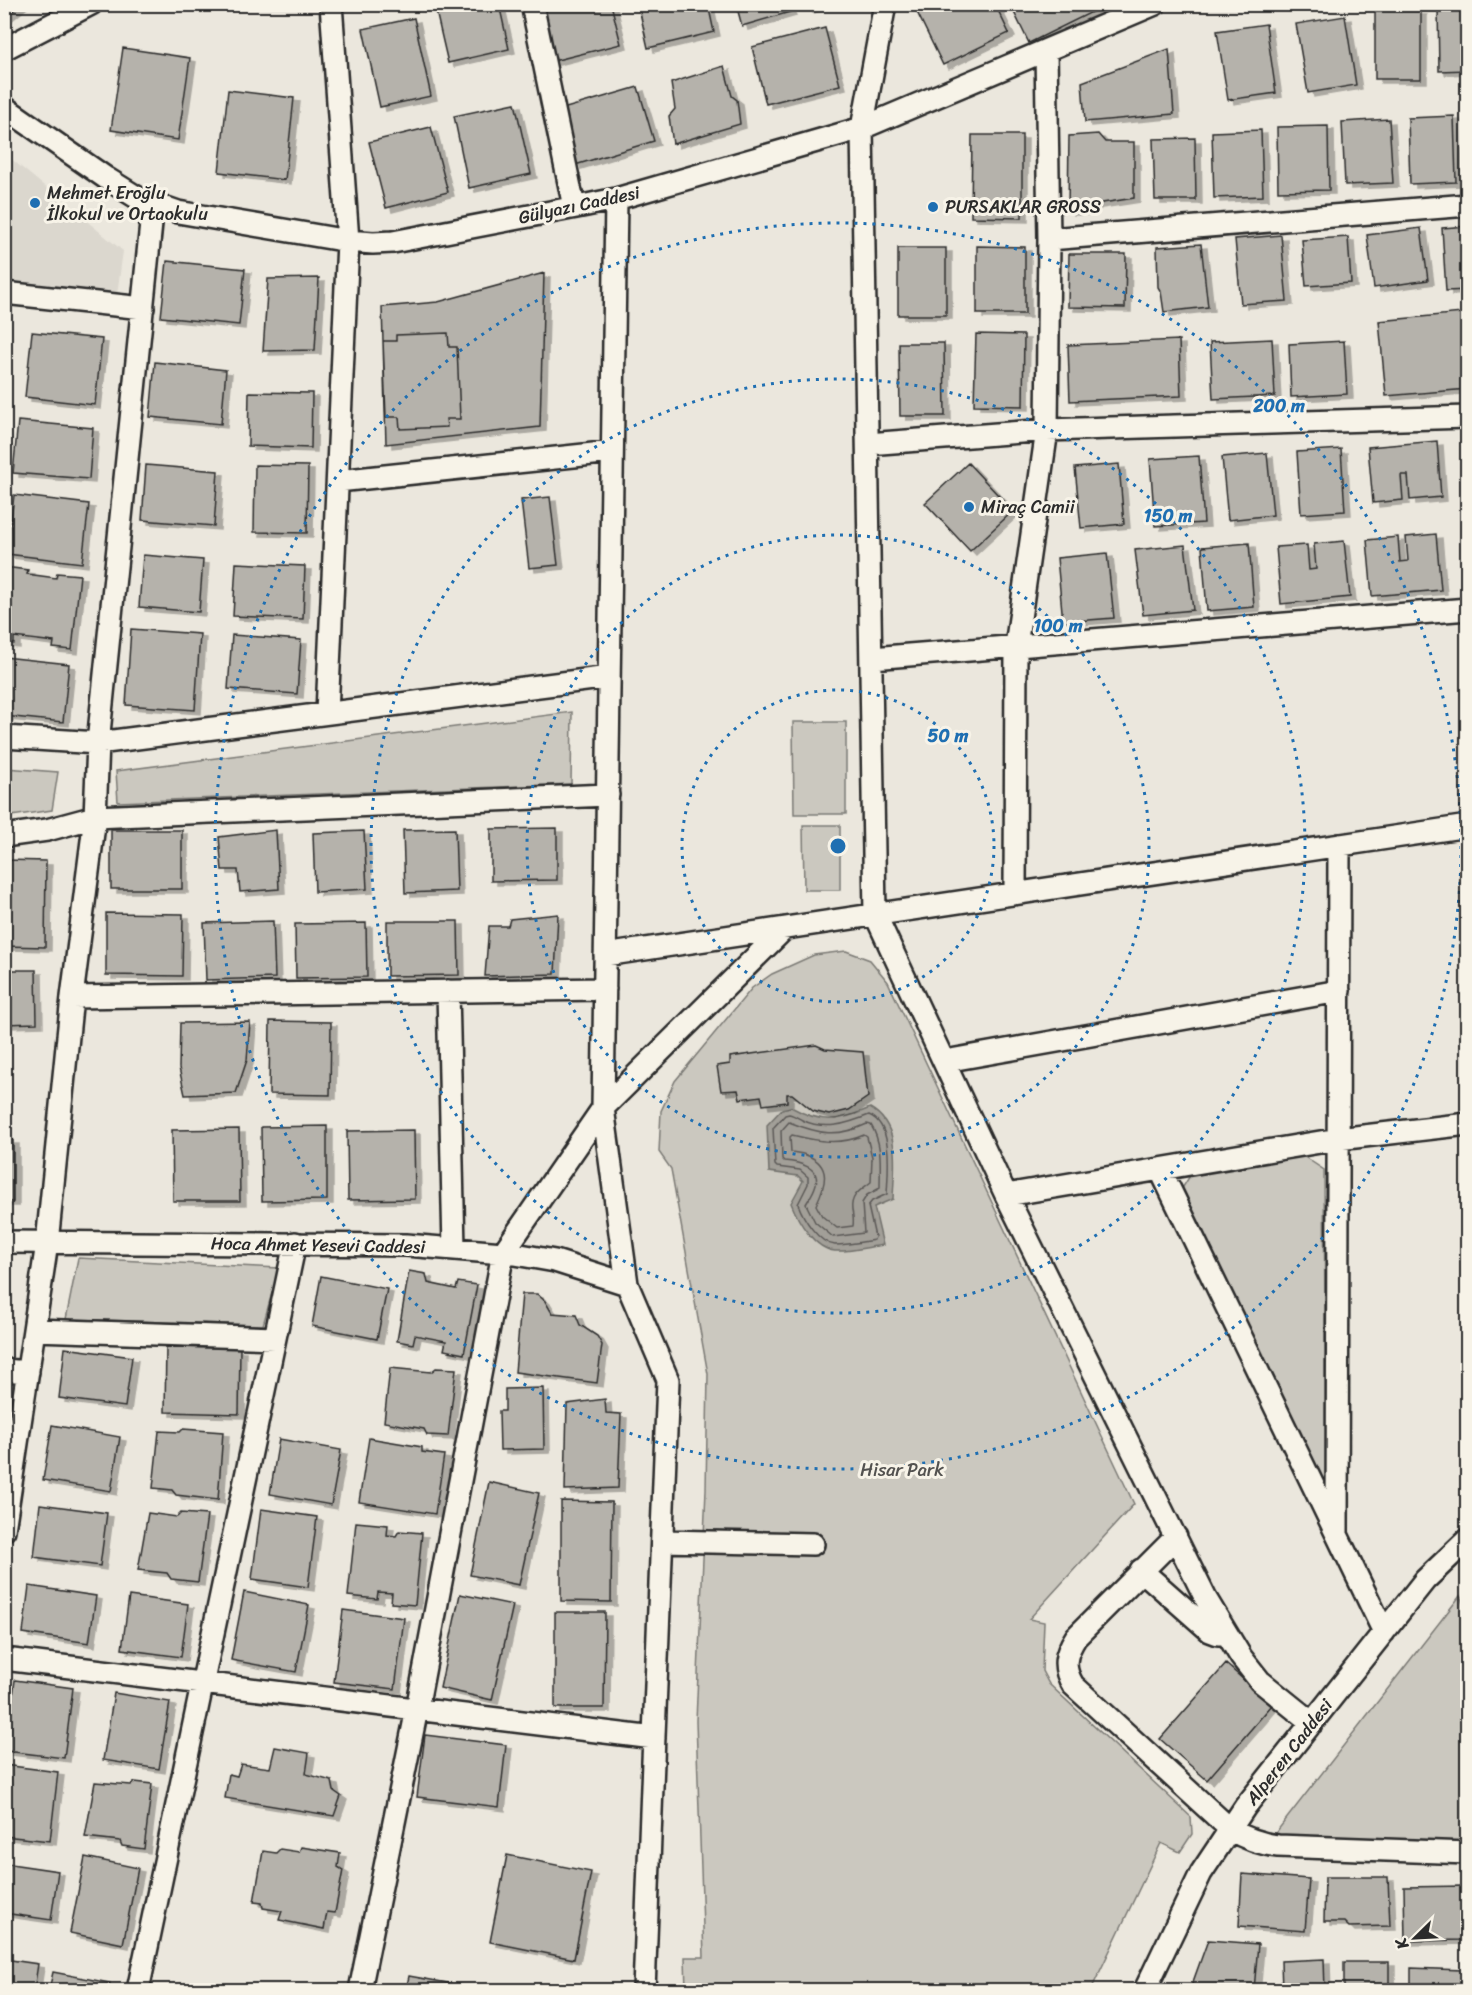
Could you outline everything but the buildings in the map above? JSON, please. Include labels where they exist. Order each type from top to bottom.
[{"type":"street","points":[[4,49],[91,4]]},
{"type":"street","points":[[327,713],[348,241],[331,4]]},
{"type":"street","points":[[532,4],[574,207]]},
{"type":"street","points":[[885,4],[862,128],[875,914],[1006,1195],[1206,1599],[1241,1657],[1260,1681],[1312,1723]]},
{"type":"street","name":"Gülyazı Caddesi","points":[[4,106],[106,178],[138,198],[153,204],[178,212],[348,241],[393,242],[616,199],[862,128],[1155,4]]},
{"type":"street","points":[[1015,894],[1016,646],[1047,430],[1049,239],[1046,51]]},
{"type":"street","points":[[616,199],[603,1108],[627,1284],[668,1380],[644,1990]]},
{"type":"street","points":[[4,1530],[46,1243],[72,997],[95,817],[98,743],[153,204]]},
{"type":"street","points":[[1049,239],[1467,206]]},
{"type":"street","points":[[4,293],[143,308]]},
{"type":"street","points":[[868,444],[1047,430],[1467,417]]},
{"type":"street","points":[[338,481],[612,452]]},
{"type":"street","points":[[872,658],[1467,609]]},
{"type":"street","points":[[4,737],[98,743],[609,677]]},
{"type":"street","points":[[4,836],[47,830],[95,817],[608,795]]},
{"type":"street","points":[[605,955],[1467,826]]},
{"type":"street","points":[[1337,1534],[1339,845]]},
{"type":"street","points":[[360,1990],[417,1709],[503,1253],[603,1108],[785,928]]},
{"type":"street","points":[[72,997],[605,989]]},
{"type":"street","points":[[448,991],[454,1248]]},
{"type":"street","points":[[945,1061],[1339,991]]},
{"type":"street","points":[[1006,1195],[1338,1139],[1467,1124]]},
{"type":"street","points":[[1160,1169],[1384,1632]]},
{"type":"street","name":"Hoca Ahmet Yesevi Caddesi","points":[[4,1242],[295,1243],[454,1248],[555,1261],[627,1284]]},
{"type":"street","points":[[138,1990],[295,1243]]},
{"type":"street","points":[[34,1330],[275,1338]]},
{"type":"street","points":[[4,1370],[28,1372]]},
{"type":"street","points":[[1176,1538],[1141,1570],[1076,1637],[1067,1650],[1066,1671],[1073,1685],[1230,1829],[1242,1837],[1259,1844],[1278,1846],[1467,1853]]},
{"type":"street","name":"Alperen Caddesi","points":[[1145,1990],[1202,1873],[1230,1829],[1425,1580],[1467,1539]]},
{"type":"street","points":[[662,1541],[813,1544]]},
{"type":"street","points":[[1141,1570],[1210,1631],[1227,1634]]},
{"type":"street","points":[[4,1659],[654,1738]]},
{"type":"shaded area","name":"Mehmet Eroğlu İlkokul ve Ortaokulu","points":[[4,153],[123,251],[117,295],[5,282]]},
{"type":"green space","points":[[572,712],[571,784],[118,802],[116,771]]},
{"type":"green space","points":[[793,722],[846,722],[846,814],[794,814]]},
{"type":"green space","points":[[5,768],[58,772],[52,810],[5,817]]},
{"type":"green space","points":[[803,825],[840,825],[840,890],[804,890]]},
{"type":"green space","name":"Hisar Park","points":[[846,951],[870,960],[888,982],[1134,1504],[1029,1619],[1044,1622],[1042,1671],[1049,1684],[1191,1817],[1192,1834],[1180,1852],[1161,1843],[1091,1990],[686,1990],[685,1957],[704,1957],[696,1721],[706,1490],[708,1374],[671,1169],[659,1152],[661,1111],[675,1081],[752,988],[772,974],[814,955]]},
{"type":"green space","points":[[1300,1154],[1324,1170],[1326,1497],[1181,1190],[1193,1171]]},
{"type":"green space","points":[[78,1258],[279,1268],[263,1325],[66,1319]]},
{"type":"green space","points":[[1460,1596],[1465,1608],[1466,1843],[1270,1840]]},
{"type":"water","points":[[791,1107],[812,1116],[830,1119],[849,1116],[870,1108],[887,1125],[894,1148],[893,1199],[874,1207],[883,1245],[835,1251],[820,1245],[802,1226],[791,1203],[803,1181],[798,1176],[769,1172],[767,1125],[782,1109]]},
{"type":"place","name":"Mehmet Eroğlu İlkokul ve Ortaokulu","points":[[35,203]]},
{"type":"place","name":"PURSAKLAR GROSS","points":[[933,207]]},
{"type":"place","name":"Miraç Camii","points":[[969,507]]}]
